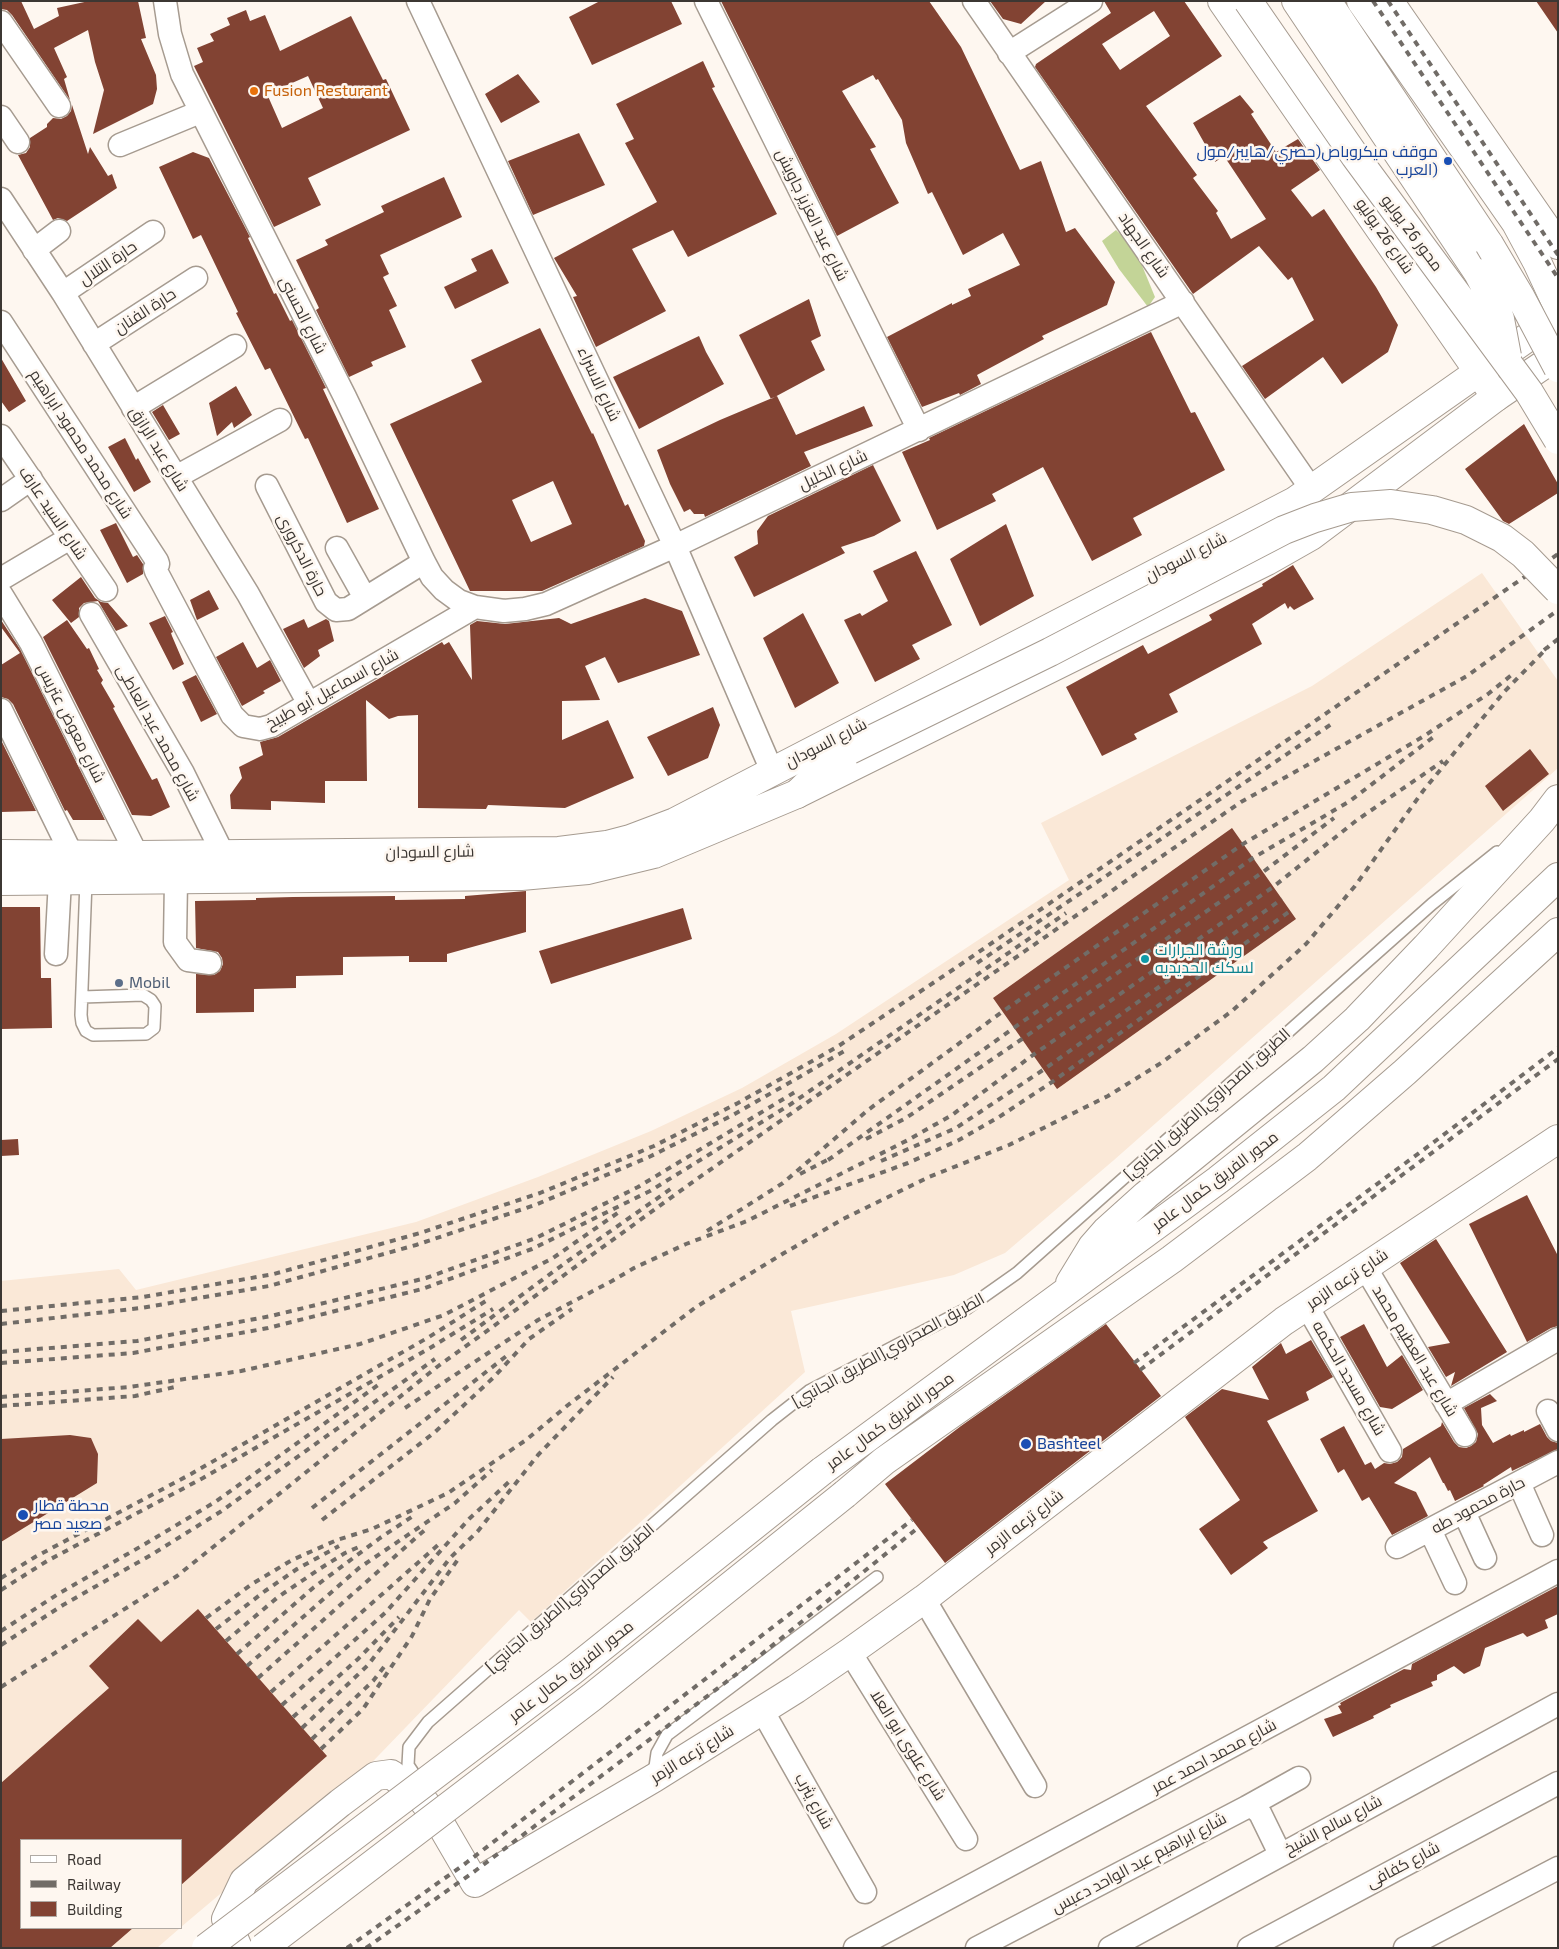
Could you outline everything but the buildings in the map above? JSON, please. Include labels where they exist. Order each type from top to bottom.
[{"type":"main road","name":"شارع 26 يوليو","points":[[1222,1],[1496,397]]},
{"type":"main road","name":"محور 26 يوليو","points":[[1248,1],[1355,156],[1530,392],[1558,440]]},
{"type":"main road","points":[[1296,1],[1478,273],[1495,305],[1500,319],[1508,363]]},
{"type":"main road","points":[[1327,1],[1489,244],[1521,298],[1558,368]]},
{"type":"main road","points":[[1361,1],[1516,223],[1558,307]]},
{"type":"main road","points":[[1388,1],[1558,245]]},
{"type":"main road","name":"شارع السودان","points":[[1,854],[137,855],[559,851],[607,846],[653,832],[1276,512],[1312,490],[1479,370],[1558,316]]},
{"type":"main road","name":"شارع السودان","points":[[1,881],[521,876],[588,870],[654,854],[797,794],[1267,561],[1310,536],[1496,397],[1558,355]]},
{"type":"main road","points":[[797,794],[821,770],[850,750],[1050,652],[1284,530],[1314,518],[1352,507],[1391,504],[1432,510],[1466,520],[1502,538],[1523,554],[1558,590]]},
{"type":"main road","points":[[1064,1293],[1092,1247],[1106,1231],[1146,1195],[1313,1059],[1357,1019],[1426,947],[1542,820],[1558,798]]},
{"type":"main road","name":"محور الفريق كمال عامر","points":[[206,1948],[572,1671],[822,1471],[1218,1180],[1334,1088],[1558,877]]},
{"type":"main road","name":"محور الفريق كمال عامر","points":[[263,1948],[592,1697],[884,1461],[1172,1259],[1307,1157],[1412,1066],[1558,932]]},
{"type":"main road","name":"شارع ترعه الزمر","points":[[475,1882],[654,1778],[850,1652],[924,1599],[1254,1344],[1365,1266],[1555,1143]]},
{"type":"main road","points":[[238,1948],[226,1919],[244,1881],[376,1776],[392,1774],[422,1799],[440,1823],[475,1882]]},
{"type":"street","name":"شارع الحسنى","points":[[165,1],[170,34],[182,74],[345,397],[424,562],[432,577],[444,590],[459,601],[475,608]]},
{"type":"street","name":"شارع الاسراء","points":[[418,1],[675,546],[772,771]]},
{"type":"street","name":"شارع عبد العزيز جاويش","points":[[706,1],[919,430]]},
{"type":"street","name":"شارع الجهاد","points":[[974,1],[1312,490]]},
{"type":"street","points":[[1009,53],[1091,1]]},
{"type":"street","points":[[1,22],[59,106]]},
{"type":"street","points":[[120,145],[200,112]]},
{"type":"street","points":[[1,117],[18,142]]},
{"type":"street","name":"شارع عبد الرازق","points":[[1,199],[63,293],[248,594],[309,704]]},
{"type":"street","points":[[34,250],[59,231]]},
{"type":"street","name":"حارة التلال","points":[[63,293],[153,232]]},
{"type":"street","name":"حارة الفنان","points":[[94,344],[196,278]]},
{"type":"street","name":"شارع الخليل","points":[[475,608],[504,611],[546,604],[675,546],[1183,302]]},
{"type":"street","name":"شارع محمد محمود ابراهيم","points":[[1,322],[157,560],[158,564],[155,566]]},
{"type":"street","points":[[134,408],[235,346]]},
{"type":"street","points":[[176,477],[280,420]]},
{"type":"street","name":"شارع السيد عارف","points":[[1,436],[106,590]]},
{"type":"street","points":[[1,500],[30,479]]},
{"type":"street","name":"حارة الدكرورى","points":[[267,486],[330,607],[342,610],[424,562]]},
{"type":"street","points":[[1,580],[70,538]]},
{"type":"street","points":[[337,548],[365,598]]},
{"type":"street","name":"شارع اسماعيل أبو طبيخ","points":[[155,566],[236,721],[250,729],[271,726],[475,608]]},
{"type":"street","name":"شارع معوض عتريس","points":[[1,594],[31,643],[137,855]]},
{"type":"street","name":"شارع محمد عبد العاطى","points":[[91,614],[183,773],[222,854]]},
{"type":"street","points":[[1,710],[72,855]]},
{"type":"street","points":[[176,880],[175,942],[188,960],[210,963]]},
{"type":"street","points":[[56,954],[73,881]]},
{"type":"street","name":"شارع عبد العظيم محمد","points":[[1365,1266],[1464,1436]]},
{"type":"street","name":"شارع مسجد الحكمه","points":[[1307,1306],[1390,1451]]},
{"type":"street","points":[[1446,1404],[1558,1339]]},
{"type":"street","name":"حارة محمود طه","points":[[1397,1547],[1558,1462]]},
{"type":"street","points":[[1519,1483],[1542,1535]]},
{"type":"street","points":[[1464,1512],[1485,1558]]},
{"type":"street","points":[[1430,1530],[1445,1576]]},
{"type":"street","name":"شارع محمد احمد عمر","points":[[862,1944],[1558,1571]]},
{"type":"street","points":[[924,1599],[1035,1786]]},
{"type":"street","name":"شارع علوى ابو العلا","points":[[850,1652],[966,1838]]},
{"type":"street","name":"شارع سالم الشيخ","points":[[1110,1948],[1558,1704]]},
{"type":"street","name":"شارع يثرب","points":[[762,1710],[865,1892]]},
{"type":"street","name":"شارع ابراهيم عبد الواحد دعبس","points":[[977,1948],[1299,1778]]},
{"type":"street","name":"شارع كفافى","points":[[1249,1948],[1558,1783]]},
{"type":"street","points":[[1247,1806],[1253,1807],[1260,1814],[1280,1854]]},
{"type":"street","points":[[1405,1948],[1558,1868]]},
{"type":"lane","name":"الطريق الصحراوي[الطريق الجانبي]","points":[[475,1882],[478,1874],[450,1824],[408,1765],[410,1747],[428,1722],[791,1404],[809,1391],[966,1309],[1017,1274],[1432,904],[1496,853],[1558,798]]},
{"type":"lane","points":[[73,881],[82,998],[82,1023],[86,1031],[93,1035],[146,1034],[154,1028],[155,1006],[151,1000],[143,995],[82,998]]},
{"type":"lane","points":[[654,1778],[657,1753],[667,1735],[877,1576]]},
{"type":"shaded area","points":[[1482,573],[1558,681],[1558,768],[1114,1160],[1005,1253],[954,1275],[791,1311],[805,1372],[531,1622],[519,1610],[352,1783],[182,1926],[182,1839],[20,1839],[20,1929],[179,1929],[157,1948],[1,1948],[1,1281],[119,1269],[136,1290],[416,1222],[538,1177],[651,1131],[742,1088],[836,1034],[1069,880],[1041,823],[1312,686]]},
{"type":"green space","points":[[1116,230],[1129,242],[1141,263],[1155,297],[1148,307],[1119,269],[1102,241]]},
{"type":"railway","points":[[1373,1],[1558,278]]},
{"type":"railway","points":[[1388,1],[1558,255]]},
{"type":"railway","points":[[1,1311],[143,1297],[274,1274],[420,1233],[540,1193],[654,1146],[738,1103],[837,1047],[954,969],[1558,554]]},
{"type":"railway","points":[[1,1687],[177,1576],[437,1367],[694,1181],[1133,876],[1241,802],[1467,676],[1558,610]]},
{"type":"railway","points":[[1544,650],[1558,639]]},
{"type":"railway","points":[[206,1618],[252,1584],[292,1560],[337,1540],[372,1529],[448,1493],[526,1440],[568,1405],[696,1307],[784,1253],[843,1219],[929,1177],[1009,1145],[1108,1096],[1161,1063],[1232,1011],[1306,944],[1355,886],[1423,791],[1504,692],[1549,646]]},
{"type":"railway","points":[[707,1231],[783,1183],[868,1110],[1002,1012],[1243,844],[1424,736],[1488,694],[1514,673]]},
{"type":"railway","points":[[977,963],[1333,723]]},
{"type":"railway","points":[[828,1160],[1253,858],[1350,801],[1436,735]]},
{"type":"railway","points":[[405,1408],[538,1320],[634,1268],[686,1244],[747,1221],[908,1140],[952,1115],[1033,1055],[1273,887],[1357,820],[1443,761]]},
{"type":"railway","points":[[866,1139],[906,1118],[1022,1039],[1263,872],[1334,818]]},
{"type":"railway","points":[[881,1161],[956,1128],[1043,1070],[1282,899]]},
{"type":"railway","points":[[790,1206],[908,1163],[959,1140],[999,1117],[1052,1082],[1290,911]]},
{"type":"railway","points":[[1,1363],[133,1353],[268,1328],[422,1289],[532,1249],[650,1191],[791,1104],[1066,913]]},
{"type":"railway","points":[[1134,1363],[1430,1145],[1558,1048]]},
{"type":"railway","points":[[1,1324],[141,1308],[269,1286],[416,1245],[535,1205],[649,1157],[733,1115],[848,1049]]},
{"type":"railway","points":[[1140,1370],[1558,1059]]},
{"type":"railway","points":[[1,1352],[137,1341],[271,1316],[426,1278],[536,1238],[638,1187],[795,1092]]},
{"type":"railway","points":[[800,1174],[833,1157]]},
{"type":"railway","points":[[461,1340],[565,1263],[672,1188]]},
{"type":"railway","points":[[1,1397],[129,1387],[241,1371],[360,1344],[444,1315],[553,1258],[619,1212]]},
{"type":"railway","points":[[1,1578],[35,1557],[191,1474],[429,1337],[489,1299]]},
{"type":"railway","points":[[1,1590],[47,1561],[203,1478],[430,1348],[493,1309]]},
{"type":"railway","points":[[322,1520],[435,1432],[493,1378],[529,1339],[572,1309]]},
{"type":"railway","points":[[312,1508],[509,1354]]},
{"type":"railway","points":[[1,1645],[63,1605],[151,1555],[220,1512],[435,1359]]},
{"type":"railway","points":[[302,1728],[368,1665],[450,1558],[478,1531],[538,1455],[613,1377]]},
{"type":"railway","points":[[1,1631],[58,1594],[215,1502],[378,1385]]},
{"type":"railway","points":[[1,1406],[135,1396],[175,1387]]},
{"type":"railway","points":[[247,1666],[359,1568],[455,1503],[492,1470]]},
{"type":"railway","points":[[282,1705],[385,1613],[469,1519],[512,1479]]},
{"type":"railway","points":[[237,1654],[313,1588],[380,1538],[416,1514]]},
{"type":"railway","points":[[347,1948],[466,1863],[912,1520]]},
{"type":"railway","points":[[366,1948],[475,1871],[742,1670],[919,1527]]},
{"type":"railway","points":[[258,1678],[427,1528]]},
{"type":"railway","points":[[271,1692],[438,1545]]},
{"type":"railway","points":[[216,1629],[297,1569],[339,1546]]},
{"type":"railway","points":[[226,1641],[278,1597],[345,1553],[361,1546]]},
{"type":"railway","points":[[321,1749],[363,1709],[412,1636],[430,1599],[459,1558]]},
{"type":"railway","points":[[293,1717],[358,1659],[399,1617]]},
{"type":"railway","points":[[312,1739],[373,1681],[387,1663]]},
{"type":"place","name":"Fusion Resturant","points":[[254,91]]},
{"type":"place","name":"موقف ميكروباص(حصري/هايبر/مول العرب)","points":[[1448,161]]},
{"type":"place","name":"ورشة الجرارات لسكك الحديديه","points":[[1145,959]]},
{"type":"place","name":"Mobil","points":[[119,983]]},
{"type":"place","name":"Bashteel","points":[[1026,1444]]},
{"type":"place","name":"محطة قطار صعيد مصر","points":[[23,1515]]}]
